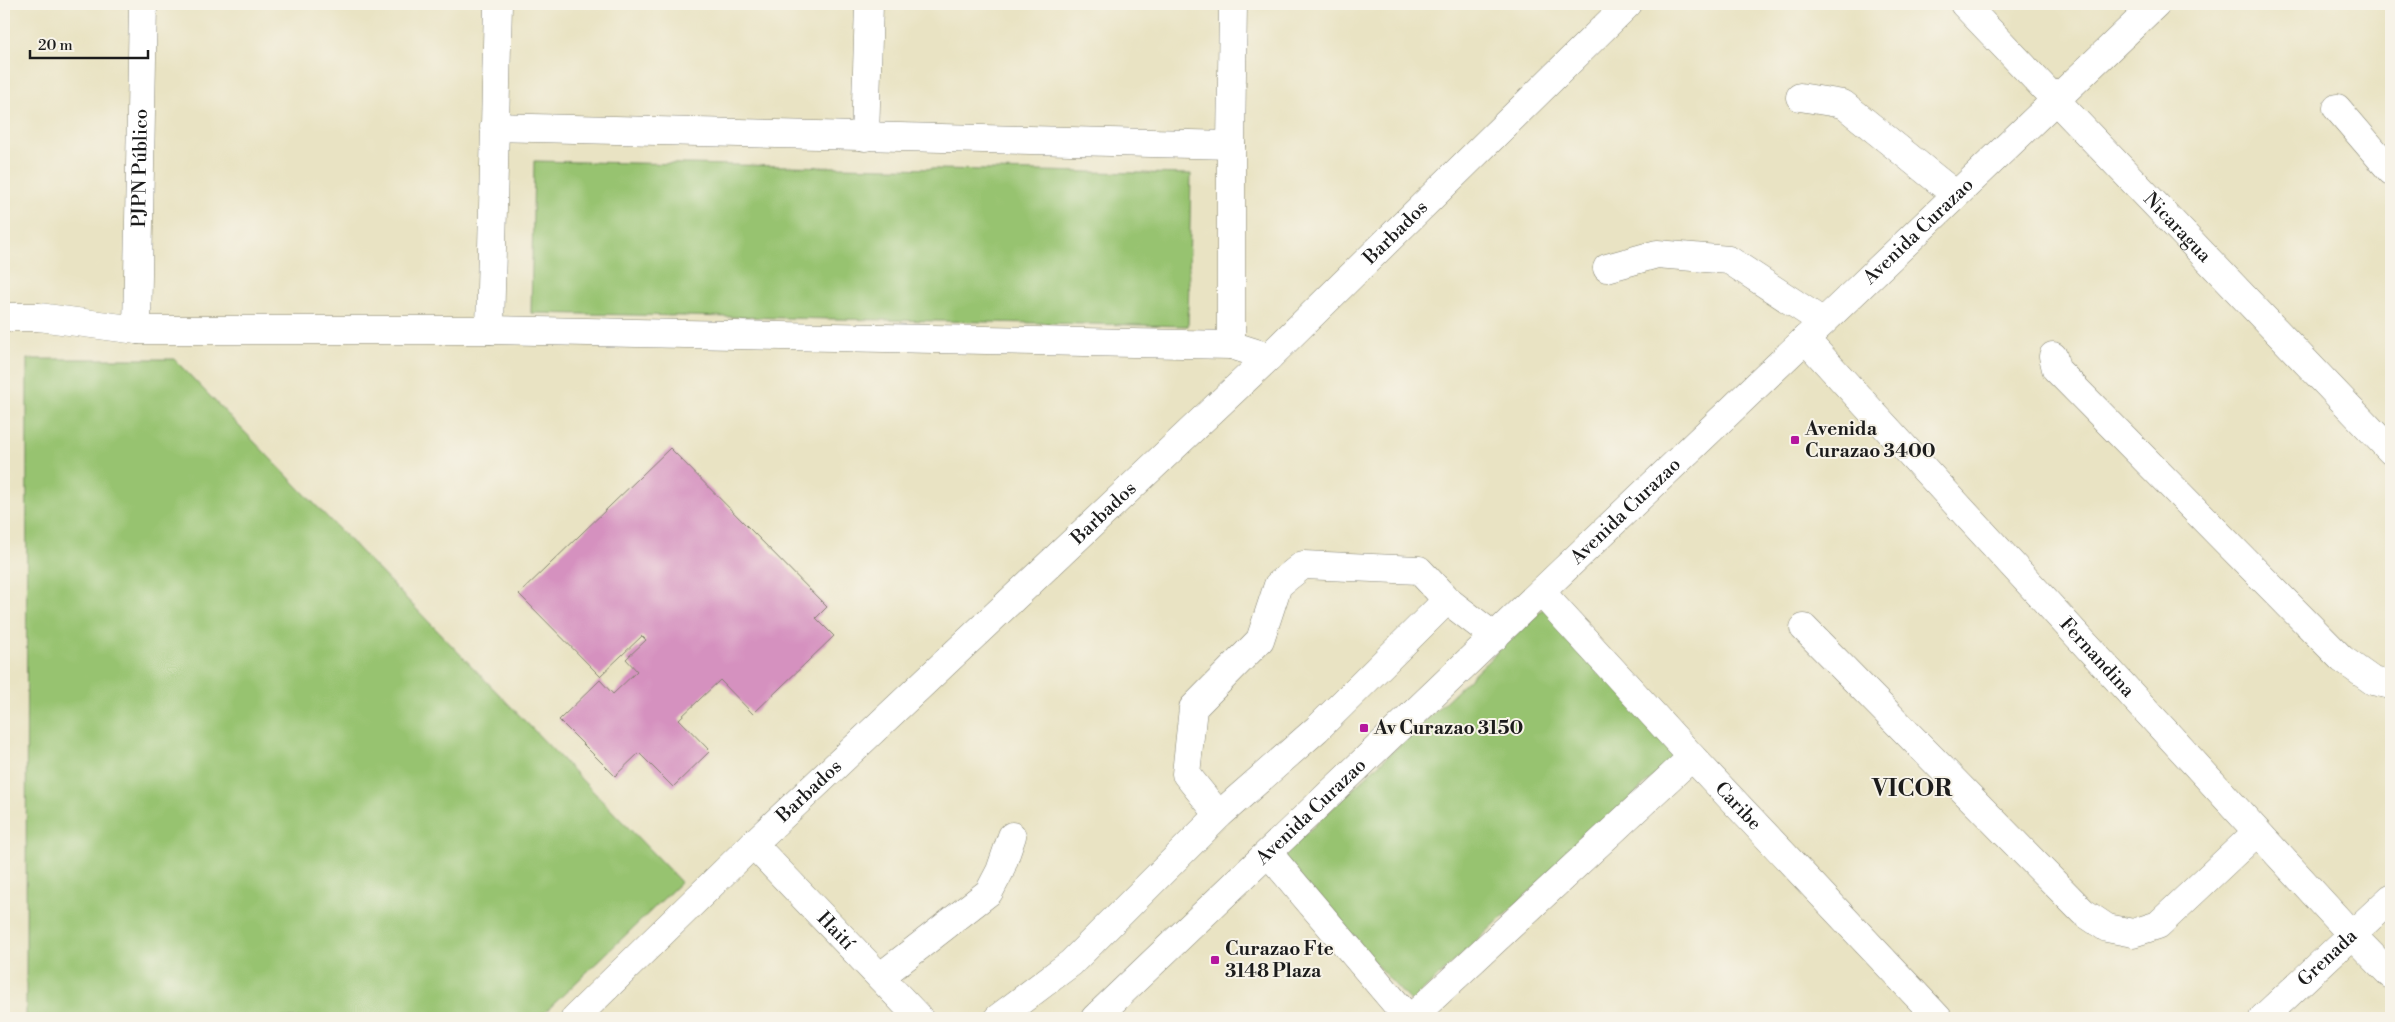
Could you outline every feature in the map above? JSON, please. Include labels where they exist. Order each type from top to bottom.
[{"type":"street","name":"PJPN Público","points":[[137,330],[143,4]]},
{"type":"street","points":[[490,330],[498,4]]},
{"type":"street","points":[[866,137],[869,4]]},
{"type":"street","points":[[1232,345],[1231,145],[1234,4]]},
{"type":"street","name":"Barbados","points":[[574,1018],[753,844],[1269,357],[1628,4]]},
{"type":"street","name":"Nicaragua","points":[[1964,4],[2391,451]]},
{"type":"street","name":"Avenida Curazao","points":[[1096,1018],[2156,4]]},
{"type":"street","points":[[1800,97],[1843,104],[1956,195]]},
{"type":"street","points":[[2337,108],[2391,171]]},
{"type":"street","points":[[494,127],[1231,145]]},
{"type":"street","name":"Fernandina","points":[[1607,268],[1657,254],[1729,260],[1814,331],[2257,832],[2391,975]]},
{"type":"street","points":[[4,316],[39,316],[137,330],[490,330],[1232,345],[1269,357]]},
{"type":"street","points":[[2053,356],[2056,369],[2342,659],[2373,681],[2391,685]]},
{"type":"street","points":[[1219,815],[1186,774],[1193,708],[1260,640],[1278,585],[1303,565],[1419,570],[1447,600],[1495,637]]},
{"type":"street","name":"Caribe","points":[[1541,592],[1692,757],[1938,1018]]},
{"type":"street","points":[[998,1018],[1071,963],[1219,815],[1318,729],[1447,600]]},
{"type":"street","points":[[1804,628],[2083,912],[2107,928],[2133,933],[2158,926],[2257,832]]},
{"type":"street","points":[[1269,854],[1409,1018],[1692,757]]},
{"type":"street","points":[[880,977],[989,892],[1000,871],[1012,836]]},
{"type":"street","name":"Haití","points":[[753,844],[919,1018]]},
{"type":"street","name":"Grenada","points":[[2263,1018],[2353,936],[2391,898]]},
{"type":"green space","points":[[534,161],[1191,174],[1188,326],[531,313]]},
{"type":"green space","points":[[27,359],[174,359],[681,882],[539,1018],[26,1018]]},
{"type":"green space","points":[[1544,608],[1681,751],[1411,1002],[1278,860]]},
{"type":"building","points":[[670,448],[827,607],[816,618],[834,636],[753,714],[720,680],[679,719],[710,751],[673,787],[639,753],[615,776],[559,720],[600,680],[613,694],[637,671],[626,659],[646,640],[642,636],[600,676],[519,594]]},
{"type":"place","name":"Avenida Curazao 3400","points":[[1795,440]]},
{"type":"place","name":"Av Curazao 3150","points":[[1364,728]]},
{"type":"place","name":"Curazao Fte 3148 Plaza","points":[[1215,960]]},
{"type":"district","name":"VICOR","points":[[1912,789]]}]
